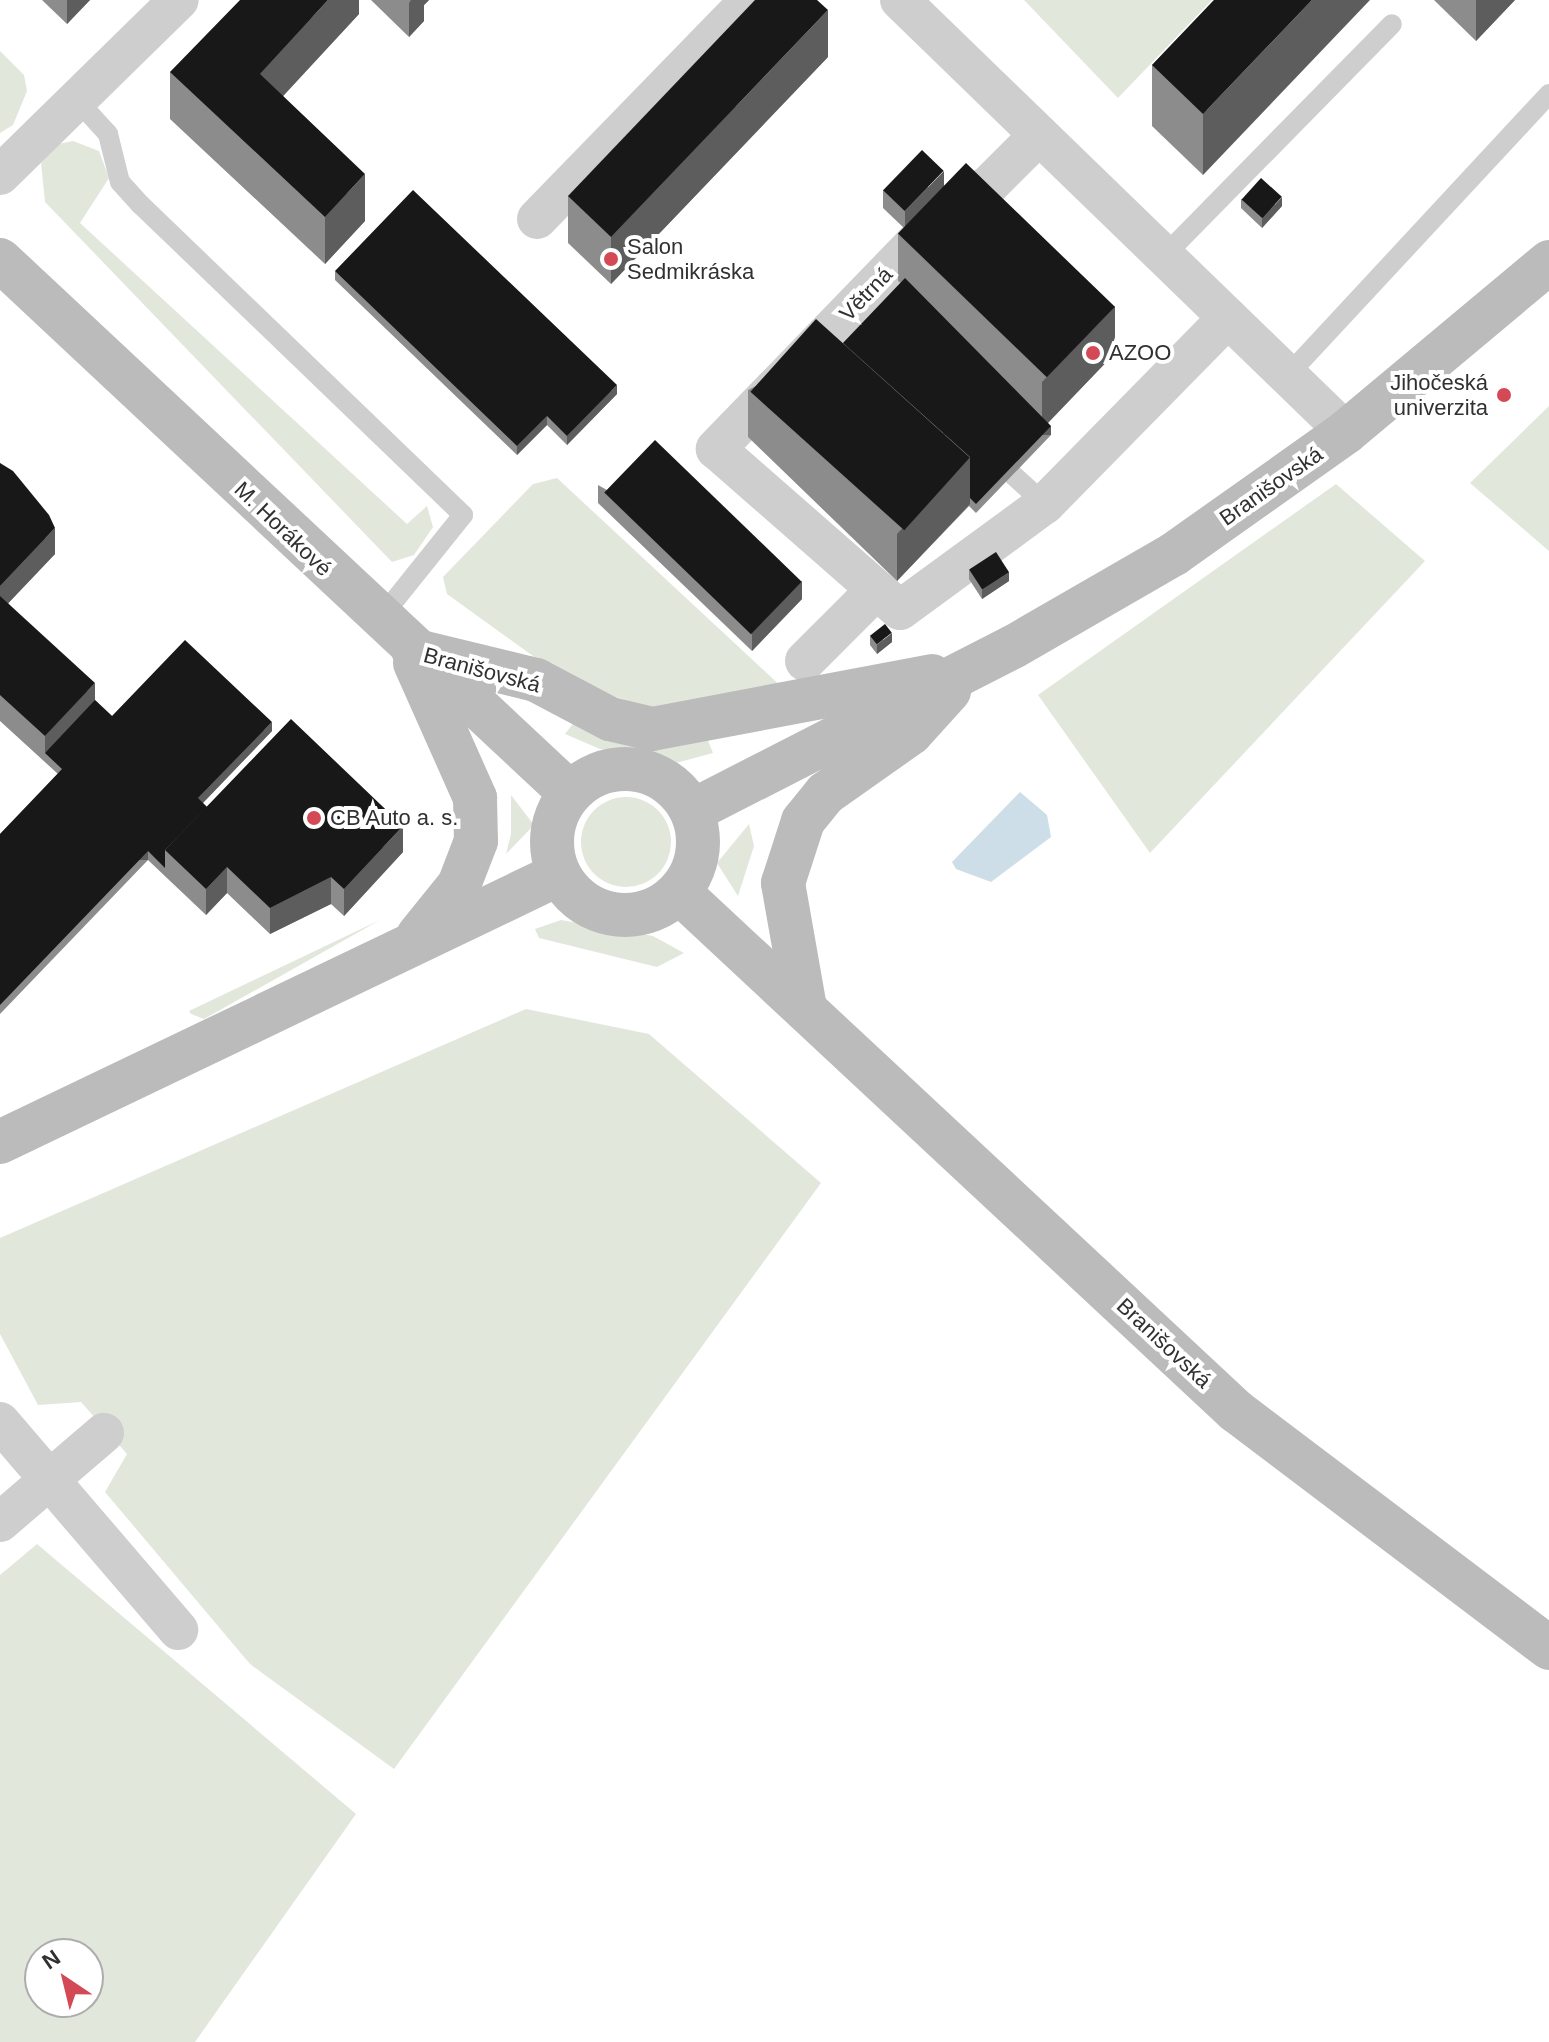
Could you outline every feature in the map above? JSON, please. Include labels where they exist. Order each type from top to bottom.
[{"type":"street","points":[[0,175],[179,0]]},
{"type":"street","points":[[537,219],[750,0]]},
{"type":"street","points":[[908,3],[1039,135],[1346,432]]},
{"type":"street","name":"Větrná","points":[[1039,135],[988,186],[955,202],[716,449],[873,593],[900,610],[920,601],[1045,504],[1228,318]]},
{"type":"street","name":"M. Horákové","points":[[0,260],[394,635],[570,793]]},
{"type":"street","name":"Branišovská","points":[[692,811],[1013,647],[1174,554],[1346,432],[1549,262]]},
{"type":"street","points":[[805,661],[873,593]]},
{"type":"street","name":"Branišovská","points":[[394,635],[536,680],[610,719],[652,729],[966,671]]},
{"type":"street","name":"Branišovská","points":[[394,635],[475,798],[476,841],[459,885],[411,945]]},
{"type":"street","name":"Branišovská","points":[[805,1008],[783,883],[803,821],[826,793],[911,733],[966,671]]},
{"type":"street","points":[[642,770],[670,783],[692,811],[698,853],[679,892],[646,913],[620,916],[585,903],[559,874],[551,841],[570,793],[598,773],[642,770]]},
{"type":"street","name":"Branišovská","points":[[0,1142],[559,874]]},
{"type":"street","name":"Branišovská","points":[[679,892],[1236,1411],[1549,1648]]},
{"type":"street","points":[[0,1422],[47,1481],[178,1630]]},
{"type":"street","points":[[0,1522],[104,1433]]},
{"type":"lane","points":[[1164,256],[1392,24]]},
{"type":"lane","points":[[1287,376],[1549,94]]},
{"type":"lane","points":[[77,100],[108,134],[120,182],[141,205],[463,515],[394,635]]},
{"type":"lane","points":[[1013,475],[1045,504]]},
{"type":"shaded area","points":[[1024,0],[1212,0],[1118,98]]},
{"type":"shaded area","points":[[0,51],[24,75],[27,91],[13,125],[0,133]]},
{"type":"shaded area","points":[[73,141],[99,151],[109,178],[80,223],[407,524],[427,506],[433,527],[414,555],[392,562],[45,202],[41,163],[58,144]]},
{"type":"shaded area","points":[[1549,406],[1549,551],[1470,483]]},
{"type":"shaded area","points":[[557,478],[799,703],[731,734],[569,682],[447,594],[443,577],[533,484]]},
{"type":"shaded area","points":[[1336,484],[1425,561],[1150,853],[1038,695]]},
{"type":"shaded area","points":[[575,721],[707,738],[713,753],[676,763],[600,749],[565,734]]},
{"type":"shaded area","points":[[1020,792],[1047,815],[1051,837],[991,882],[956,869],[952,862]]},
{"type":"shaded area","points":[[511,795],[534,825],[506,854],[511,834]]},
{"type":"shaded area","points":[[626,797],[643,801],[658,810],[667,825],[671,842],[667,859],[658,874],[643,883],[626,887],[609,883],[594,874],[585,859],[581,842],[585,825],[594,810],[609,801]]},
{"type":"shaded area","points":[[749,824],[754,846],[738,896],[717,863]]},
{"type":"shaded area","points":[[380,920],[204,1019],[189,1011]]},
{"type":"shaded area","points":[[561,920],[653,936],[684,953],[657,967],[539,938],[535,929]]},
{"type":"shaded area","points":[[526,1009],[649,1034],[821,1183],[394,1769],[250,1664],[105,1492],[127,1454],[81,1402],[38,1405],[0,1334],[0,1238]]},
{"type":"shaded area","points":[[37,1544],[356,1814],[195,2042],[0,2042],[0,1575]]},
{"type":"building","points":[[240,0],[328,0],[260,74],[365,174],[325,217],[170,72]]},
{"type":"building","points":[[755,0],[817,0],[828,10],[611,237],[568,196]]},
{"type":"building","points":[[1214,0],[1312,0],[1203,114],[1152,65]]},
{"type":"building","points":[[922,150],[944,171],[905,211],[883,190]]},
{"type":"building","points":[[966,163],[1115,307],[1047,377],[898,233]]},
{"type":"building","points":[[1261,178],[1282,197],[1262,218],[1242,200]]},
{"type":"building","points":[[413,190],[617,385],[567,436],[547,416],[517,446],[335,271]]},
{"type":"building","points":[[905,278],[1051,426],[976,504],[970,498],[970,457],[843,343]]},
{"type":"building","points":[[816,319],[970,458],[904,530],[750,392]]},
{"type":"building","points":[[655,440],[802,582],[751,634],[604,493]]},
{"type":"building","points":[[0,463],[13,471],[49,515],[55,528],[0,586]]},
{"type":"building","points":[[996,552],[1009,572],[982,590],[969,569]]},
{"type":"building","points":[[0,596],[95,683],[45,736],[0,695]]},
{"type":"building","points":[[885,624],[892,633],[877,644],[870,636]]},
{"type":"building","points":[[185,640],[272,722],[198,798],[207,807],[165,850],[165,868],[148,851],[0,1005],[0,834],[62,769],[45,753],[95,700],[112,716]]},
{"type":"building","points":[[291,719],[403,826],[344,889],[331,877],[270,908],[227,867],[206,889],[165,850]]},
{"type":"place","name":"Salon Sedmikráska","points":[[611,259]]},
{"type":"place","name":"AZOO","points":[[1093,353]]},
{"type":"place","name":"Jihočeská univerzita","points":[[1504,395]]},
{"type":"place","name":"CB Auto a. s.","points":[[314,818]]}]
